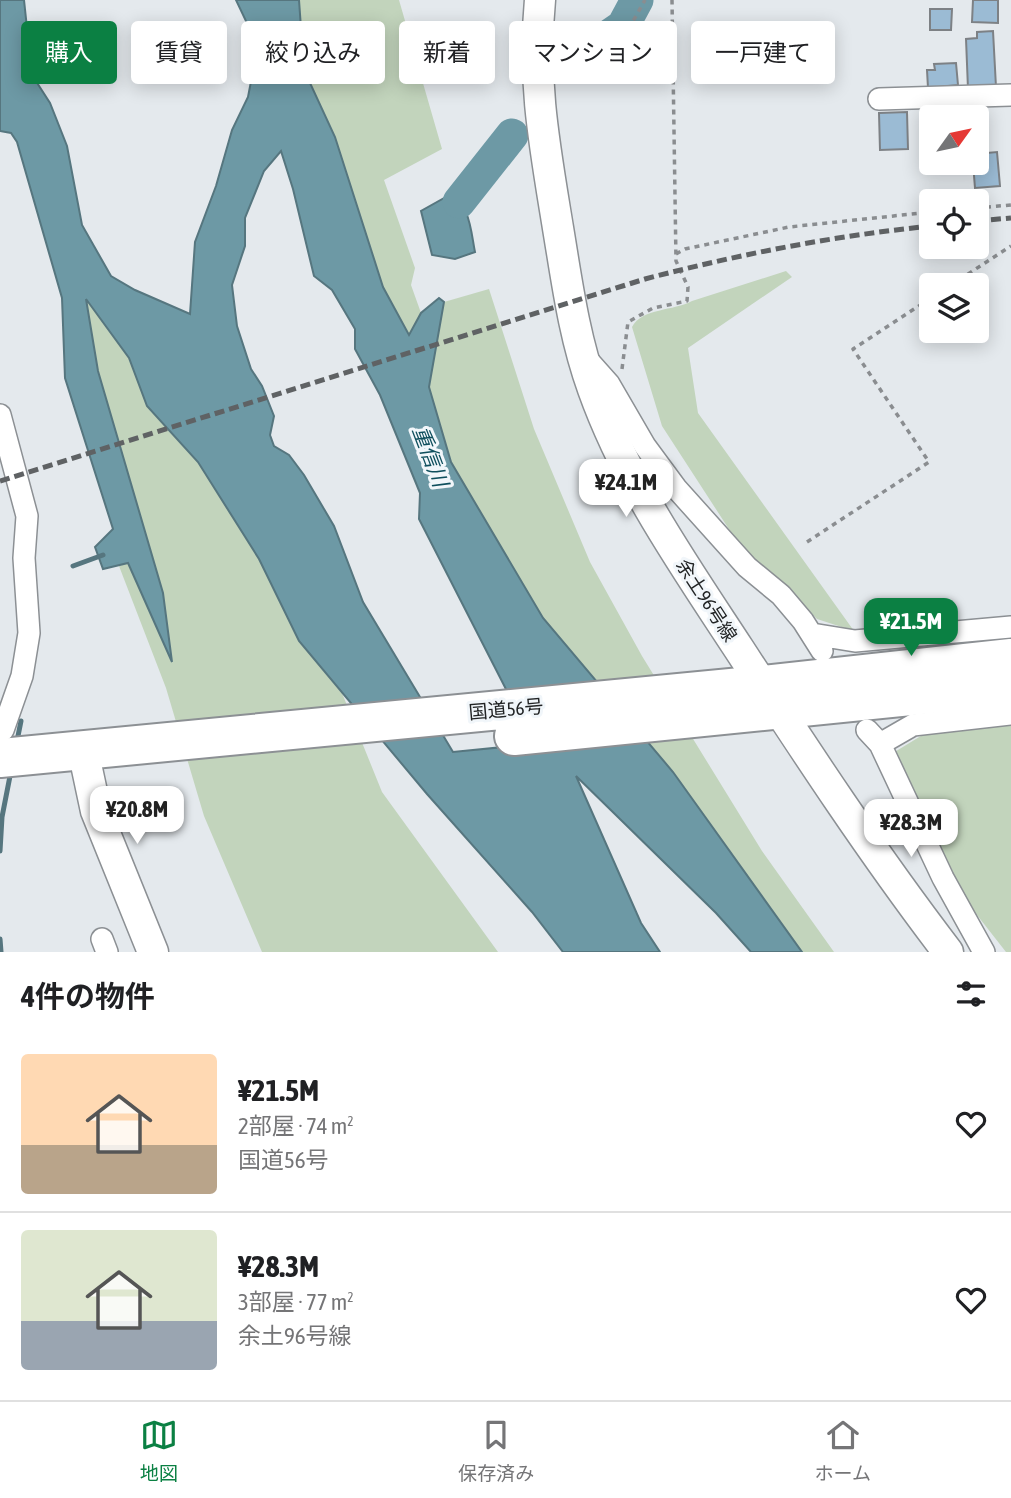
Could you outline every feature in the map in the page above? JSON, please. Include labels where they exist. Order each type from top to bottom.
[{"type":"highway","name":"国道56号","points":[[760,699],[1011,658]]},
{"type":"highway","name":"国道56号","points":[[0,782],[92,761],[760,699],[1011,686]]},
{"type":"highway","name":"国道56号","points":[[1,744],[92,761]]},
{"type":"street","name":"余土96号線","points":[[540,0],[537,79],[540,121],[582,354],[593,390],[634,482],[760,699],[948,952]]},
{"type":"street","points":[[879,99],[1011,95]]},
{"type":"street","points":[[582,354],[596,367],[621,401],[645,446],[676,488],[747,566],[781,595],[817,643],[1011,627]]},
{"type":"street","points":[[0,415],[27,516],[24,558],[29,633],[22,676],[1,744]]},
{"type":"street","points":[[984,952],[943,878],[874,737],[913,725],[1011,713]]},
{"type":"street","points":[[92,761],[96,811],[153,952]]},
{"type":"path","points":[[633,21],[645,0]]},
{"type":"path","points":[[621,401],[625,331],[628,322],[653,308],[687,301],[688,287],[676,261],[672,0]]},
{"type":"path","points":[[989,207],[1011,205]]},
{"type":"path","points":[[676,254],[685,249],[789,227],[919,213]]},
{"type":"path","points":[[969,273],[1011,246]]},
{"type":"path","points":[[807,542],[929,462],[853,349],[919,306]]},
{"type":"green space","points":[[299,0],[399,0],[405,21],[399,21],[399,84],[423,84],[442,149],[384,180],[415,268],[411,285],[421,313],[409,335],[383,287],[335,137],[310,84],[385,84],[385,21],[300,21]]},
{"type":"green space","points":[[786,271],[792,277],[688,348],[698,413],[854,631],[817,619],[769,571],[747,557],[662,426],[632,327],[643,316],[651,313]]},
{"type":"green space","points":[[489,289],[534,429],[590,562],[642,656],[762,851],[834,952],[802,952],[673,772],[543,618],[451,462],[429,387],[444,302]]},
{"type":"green space","points":[[85,297],[129,358],[147,406],[198,462],[259,559],[299,641],[342,693],[382,792],[498,952],[262,952],[204,816],[166,688],[119,566],[128,563],[172,659],[98,371]]},
{"type":"green space","points":[[1011,720],[1011,952],[1006,952],[959,892],[893,753],[934,728]]},
{"type":"water","name":"重信川","points":[[0,0],[24,0],[26,21],[21,21],[21,84],[38,84],[50,103],[67,146],[82,225],[111,276],[135,290],[190,314],[195,242],[216,186],[232,130],[248,97],[251,84],[310,84],[335,137],[383,287],[409,335],[421,313],[439,298],[444,302],[429,387],[451,462],[543,618],[673,772],[802,952],[751,952],[716,913],[576,776],[641,923],[660,952],[563,952],[532,912],[427,794],[299,641],[259,559],[198,462],[147,406],[129,358],[86,299],[98,371],[163,593],[172,662],[128,563],[103,569],[95,547],[113,529],[65,378],[62,298],[17,142],[11,133],[0,131]],"holes":[[[281,151],[314,276],[332,290],[355,329],[355,349],[380,395],[420,493],[419,519],[534,744],[453,752],[363,602],[334,526],[304,475],[289,455],[274,446],[270,435],[274,416],[262,386],[251,369],[237,326],[232,285],[245,246],[245,218],[264,171]]]},
{"type":"water","points":[[236,0],[299,0],[300,21],[246,21]]},
{"type":"water","points":[[446,197],[460,203],[465,210],[475,252],[455,259],[432,255],[421,211]]},
{"type":"building","points":[[973,0],[998,0],[998,23],[972,22]]},
{"type":"building","points":[[930,9],[952,9],[951,30],[930,30]]},
{"type":"building","points":[[993,31],[996,87],[968,89],[966,39],[977,38],[977,32]]},
{"type":"building","points":[[956,63],[958,85],[928,88],[927,70],[935,70],[934,64]]},
{"type":"building","points":[[907,112],[908,149],[880,150],[879,113]]},
{"type":"building","points":[[997,152],[1000,186],[975,188],[974,175],[989,175],[989,153]]},
{"type":"waterway","points":[[626,21],[637,0]]},
{"type":"waterway","points":[[459,202],[512,135]]},
{"type":"waterway","points":[[73,566],[103,555]]},
{"type":"waterway","points":[[17,741],[21,721]]},
{"type":"waterway","points":[[0,851],[2,817],[11,771]]},
{"type":"waterway","points":[[0,939],[1,952]]},
{"type":"railway","points":[[989,220],[1011,218]]},
{"type":"railway","points":[[0,481],[645,279],[787,247],[919,227]]}]
